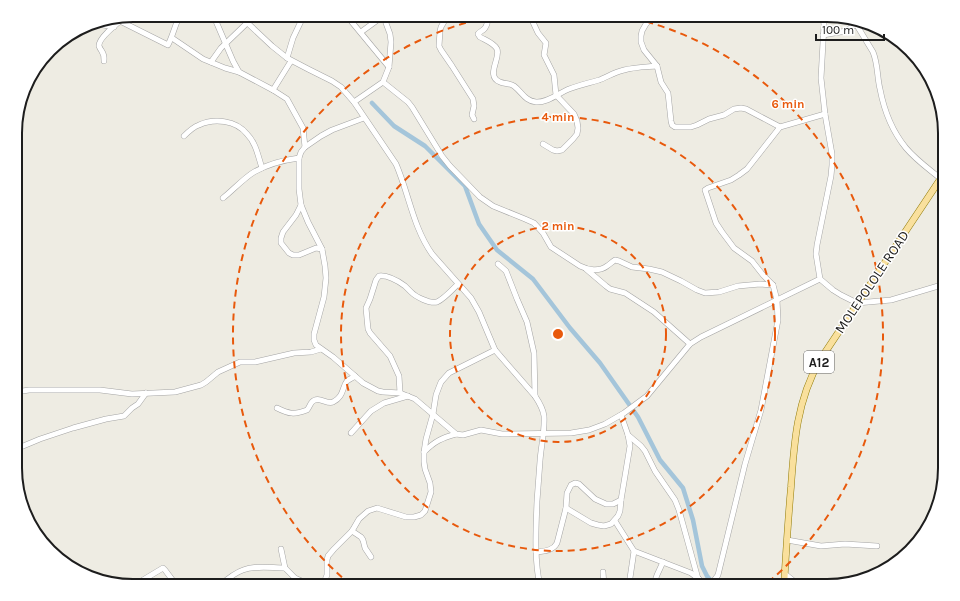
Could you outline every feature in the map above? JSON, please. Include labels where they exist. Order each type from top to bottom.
[{"type":"main road","name":"MOLEPOLOLE ROAD","points":[[785,579],[793,455],[804,395],[809,382],[820,360],[938,183]]},
{"type":"street","points":[[123,23],[168,45],[172,38],[176,22]]},
{"type":"street","points":[[216,22],[239,72]]},
{"type":"street","points":[[273,90],[289,59],[293,38],[301,22]]},
{"type":"street","points":[[352,22],[389,67]]},
{"type":"street","points":[[361,32],[375,22]]},
{"type":"street","points":[[354,102],[382,82],[389,67],[391,42],[390,34],[385,22]]},
{"type":"street","points":[[444,22],[440,31],[439,46],[473,99],[474,106],[472,116],[474,119]]},
{"type":"street","points":[[487,22],[485,28],[478,34],[480,37],[495,46],[498,50],[494,73],[495,78],[500,83],[514,86],[530,101],[542,102],[570,89],[623,70],[657,66]]},
{"type":"street","points":[[533,22],[538,33],[546,43],[544,55],[554,74],[556,95],[574,114],[578,128],[577,134],[562,150],[553,150],[543,144]]},
{"type":"street","points":[[648,22],[642,31],[641,42],[644,50],[657,66],[661,82],[668,93],[672,125],[675,127],[691,127],[709,119],[724,115],[734,109],[741,108],[780,126]]},
{"type":"street","points":[[824,22],[821,78],[832,154],[832,165],[816,254],[820,279],[833,290],[858,303],[891,300],[938,286]]},
{"type":"street","points":[[104,61],[103,52],[99,44],[118,23]]},
{"type":"street","points":[[211,62],[219,50],[248,23],[272,46],[289,59],[332,81],[340,87],[354,102],[396,164],[419,231],[428,248],[476,305],[495,350],[535,396],[543,411],[544,417],[539,470],[536,530],[536,552],[539,579]]},
{"type":"street","points":[[107,26],[114,27]]},
{"type":"street","points":[[823,34],[846,31],[854,26]]},
{"type":"street","points":[[858,27],[874,52],[879,87],[893,129],[906,148],[938,176]]},
{"type":"street","points":[[172,38],[203,59],[239,72],[287,99],[303,128],[305,147]]},
{"type":"street","points":[[382,82],[408,102],[442,156],[454,171],[480,197],[493,206],[534,224],[543,233],[554,250],[585,269],[610,289],[625,293],[654,312],[690,344]]},
{"type":"street","points":[[715,579],[718,575],[745,464],[761,410],[778,320],[777,300],[773,284],[763,275],[752,261],[734,248],[722,232],[716,223],[705,190],[731,180],[747,169],[780,126],[825,114]]},
{"type":"street","points":[[364,118],[332,130],[305,147],[299,158],[299,189],[301,205],[322,249],[326,278],[324,297],[314,334],[314,340],[316,345],[367,385],[378,391],[400,393],[419,402],[456,434]]},
{"type":"street","points":[[184,136],[199,125],[210,122],[222,121],[234,125],[247,133],[251,139],[256,147],[262,168]]},
{"type":"street","points":[[223,198],[251,174],[262,168],[283,161],[299,158]]},
{"type":"street","points":[[301,205],[296,215],[283,232],[281,243],[289,253],[293,255],[299,255],[316,248],[322,249]]},
{"type":"street","points":[[585,269],[601,269],[615,260],[632,267],[649,268],[662,272],[705,293],[718,292],[738,286],[773,284]]},
{"type":"street","points":[[498,264],[506,271],[527,322],[534,353],[535,396]]},
{"type":"street","points":[[400,393],[398,376],[390,356],[368,329],[366,308],[376,280],[379,276],[387,277],[404,285],[412,294],[432,302],[437,302],[458,284]]},
{"type":"street","points":[[424,452],[439,439],[456,434],[467,434],[481,430],[502,434],[571,433],[589,430],[605,424],[639,403],[651,391],[690,344],[701,337],[820,279]]},
{"type":"street","points":[[22,391],[100,390],[130,394],[175,392],[195,387],[206,382],[218,372],[240,362],[255,362],[294,353],[311,352],[321,349]]},
{"type":"street","points":[[325,579],[328,556],[352,531],[359,519],[368,511],[377,508],[406,517],[414,517],[421,515],[426,511],[431,492],[430,483],[425,469],[424,452],[436,395],[441,382],[449,373],[495,350]]},
{"type":"street","points":[[277,408],[289,414],[307,410],[314,400],[333,402],[341,395],[347,382],[355,376]]},
{"type":"street","points":[[22,446],[73,428],[106,419],[124,416],[139,403],[146,393]]},
{"type":"street","points":[[351,433],[371,411],[384,403],[408,396]]},
{"type":"street","points":[[566,508],[591,523],[598,525],[604,526],[615,521],[620,511],[630,446],[623,414]]},
{"type":"street","points":[[628,435],[642,446],[655,471],[675,500],[699,579]]},
{"type":"street","points":[[536,552],[549,550],[556,546],[566,508],[567,493],[571,485],[579,484],[595,498],[606,504],[613,504],[621,500]]},
{"type":"street","points":[[615,521],[634,551],[691,574],[699,579]]},
{"type":"street","points":[[352,531],[363,540],[365,548],[371,557]]},
{"type":"street","points":[[787,540],[821,546],[845,544],[877,546]]},
{"type":"street","points":[[281,549],[285,568],[297,579]]},
{"type":"street","points":[[630,579],[634,551]]},
{"type":"street","points":[[656,579],[663,562]]},
{"type":"street","points":[[228,579],[242,570],[258,567],[285,568]]},
{"type":"street","points":[[145,579],[163,568],[172,579]]},
{"type":"street","points":[[603,572],[604,579]]},
{"type":"street","points":[[785,574],[791,579]]},
{"type":"waterway","points":[[372,103],[394,126],[425,146],[465,186],[479,224],[497,250],[533,279],[570,328],[600,363],[638,417],[660,460],[683,488],[693,520],[702,566],[709,579]]}]
